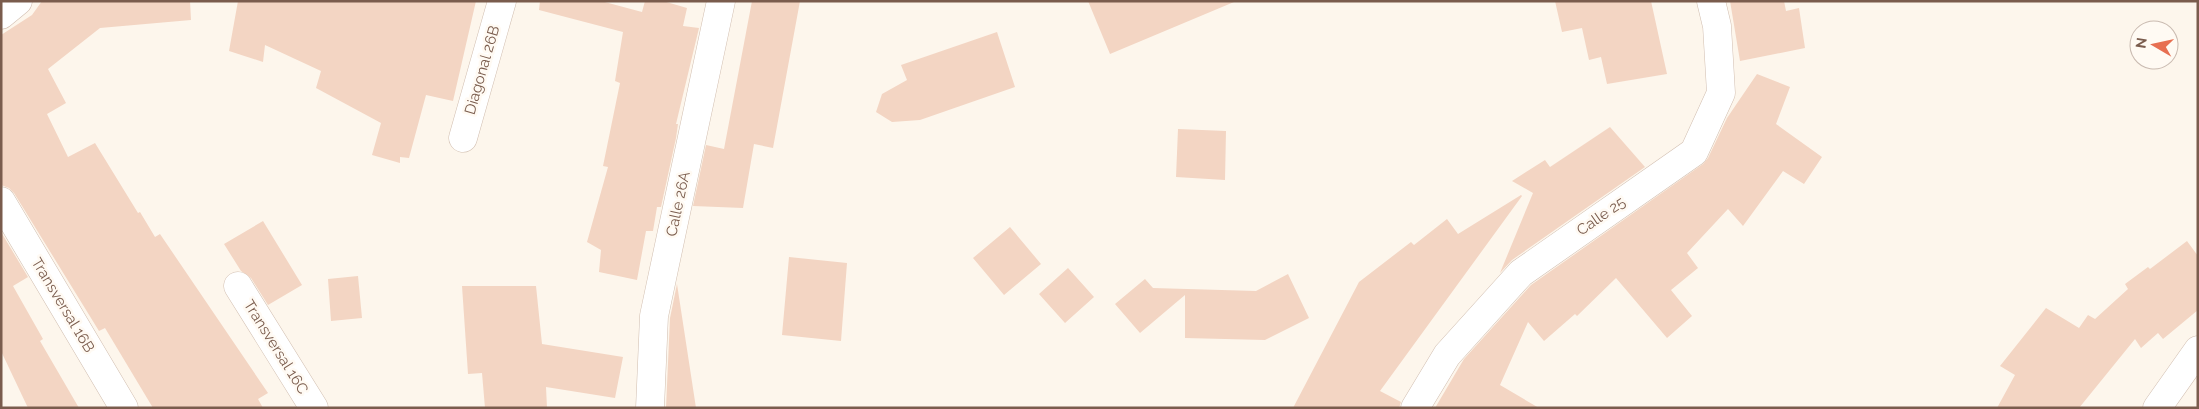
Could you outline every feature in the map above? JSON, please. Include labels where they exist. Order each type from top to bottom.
[{"type":"street","points":[[1,15],[18,1]]},
{"type":"street","name":"Diagonal 26B","points":[[463,138],[502,1]]},
{"type":"street","name":"Calle 26A","points":[[650,408],[654,316],[720,1]]},
{"type":"street","name":"Calle 25","points":[[1415,408],[1446,355],[1521,273],[1694,152],[1721,93],[1717,26],[1711,1]]},
{"type":"street","name":"Transversal 16B","points":[[1,202],[124,408]]},
{"type":"street","name":"Transversal 16C","points":[[238,286],[314,408]]},
{"type":"street","points":[[2157,408],[2198,350]]},
{"type":"building","points":[[42,1],[190,1],[191,20],[100,28],[48,69],[66,103],[47,114],[68,157],[95,143],[138,213],[140,212],[155,237],[160,234],[268,393],[258,399],[263,408],[153,408],[105,328],[99,331],[14,193],[9,188],[1,185],[1,35],[32,15]]},
{"type":"building","points":[[238,1],[476,1],[453,101],[426,95],[409,158],[400,157],[400,163],[372,155],[381,123],[316,88],[321,71],[265,45],[263,62],[229,51]]},
{"type":"building","points":[[540,1],[601,1],[642,12],[645,1],[663,1],[687,8],[683,26],[699,28],[676,124],[678,124],[676,138],[661,207],[657,207],[653,231],[646,231],[637,280],[599,272],[601,250],[587,242],[608,167],[603,166],[620,83],[615,81],[623,32],[539,10]]},
{"type":"building","points":[[752,1],[800,1],[773,148],[754,144],[743,208],[693,206],[706,145],[724,149]]},
{"type":"building","points":[[1088,1],[1234,1],[1234,2],[1110,54]]},
{"type":"building","points":[[1555,1],[1651,1],[1667,74],[1607,84],[1601,57],[1589,60],[1582,28],[1562,32]]},
{"type":"building","points":[[1730,1],[1784,1],[1786,11],[1799,8],[1805,48],[1740,61]]},
{"type":"building","points":[[997,32],[1015,87],[920,120],[892,122],[876,112],[882,94],[907,80],[901,65]]},
{"type":"building","points":[[1757,74],[1790,87],[1776,124],[1822,157],[1804,184],[1783,171],[1743,226],[1728,209],[1687,253],[1698,268],[1671,290],[1692,316],[1667,338],[1616,278],[1577,316],[1575,314],[1544,341],[1528,322],[1500,385],[1539,408],[1435,408],[1464,359],[1531,285],[1703,164],[1708,158],[1727,118]]},
{"type":"building","points":[[1610,127],[1645,167],[1512,260],[1500,273],[1533,193],[1512,181],[1545,160],[1550,167]]},
{"type":"building","points":[[1178,129],[1226,131],[1225,180],[1176,177]]},
{"type":"building","points":[[1521,195],[1380,391],[1401,402],[1399,408],[1293,408],[1359,282],[1411,242],[1414,245],[1447,219],[1458,234]]},
{"type":"building","points":[[263,221],[302,285],[268,305],[251,278],[241,271],[224,244]]},
{"type":"building","points":[[1010,227],[1041,264],[1004,295],[973,258]]},
{"type":"building","points":[[1,232],[28,277],[13,286],[43,339],[40,341],[79,408],[28,408],[1,351]]},
{"type":"building","points":[[2187,241],[2198,256],[2198,310],[2163,339],[2158,333],[2141,348],[2135,339],[2079,408],[1997,408],[2015,375],[2000,366],[2046,308],[2079,328],[2088,315],[2095,319],[2128,289],[2125,284],[2148,267],[2150,269]]},
{"type":"building","points":[[789,257],[847,263],[841,341],[782,335]]},
{"type":"building","points":[[1068,268],[1094,297],[1065,323],[1039,294]]},
{"type":"building","points":[[1288,274],[1309,318],[1265,340],[1185,338],[1185,295],[1140,333],[1115,304],[1145,279],[1153,288],[1256,291]]},
{"type":"building","points":[[358,276],[362,318],[331,321],[328,279]]},
{"type":"building","points":[[677,284],[696,408],[666,408],[670,318]]},
{"type":"building","points":[[462,286],[536,286],[542,344],[623,357],[615,398],[546,387],[547,408],[485,408],[482,373],[468,374]]}]
